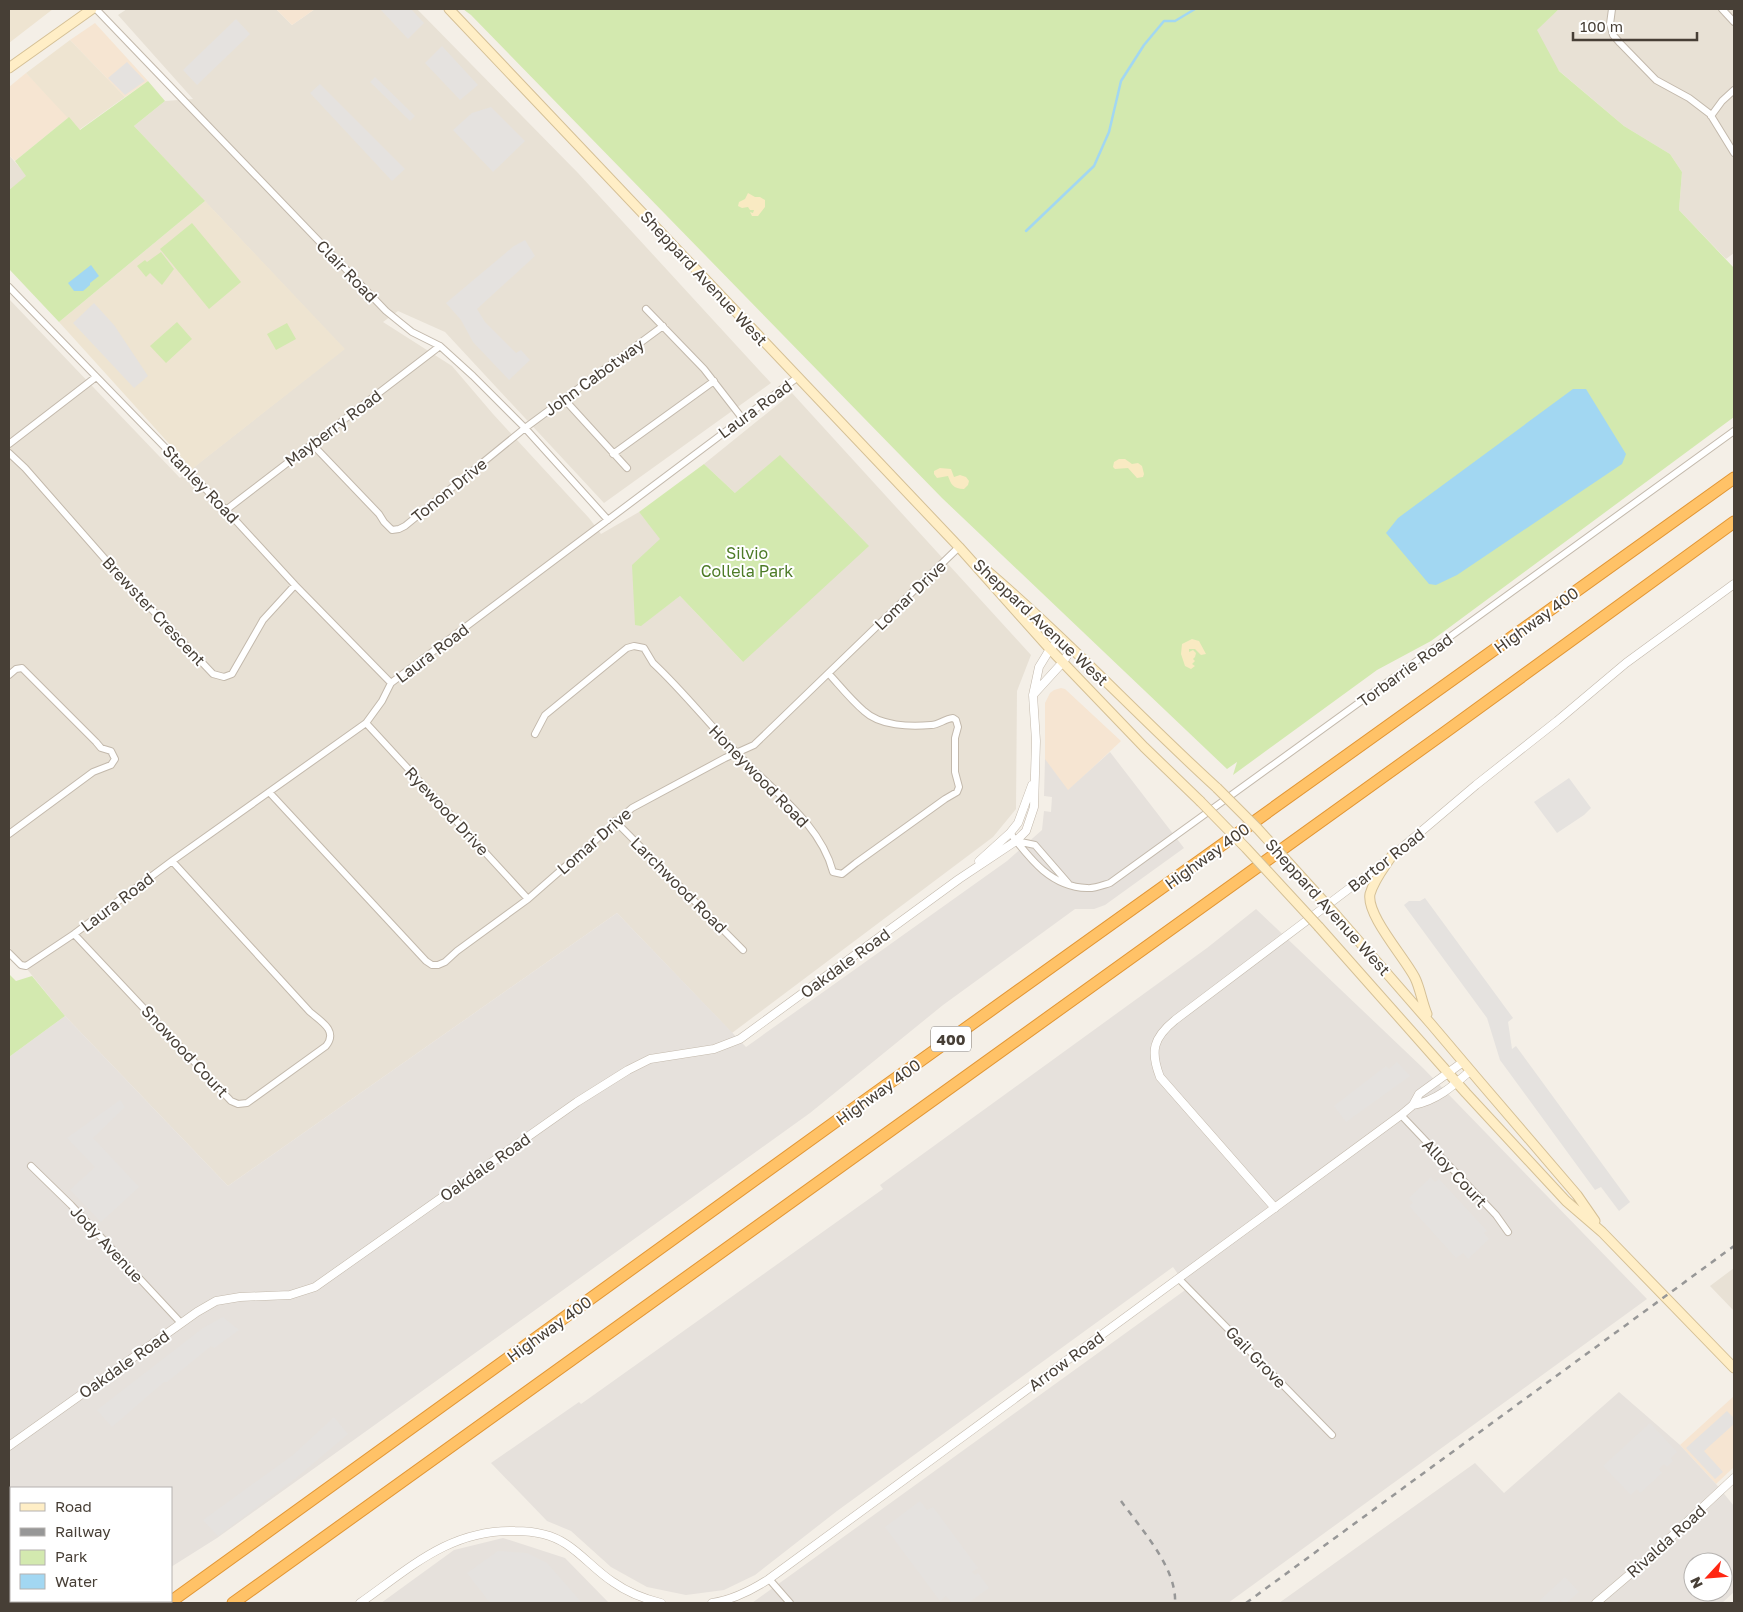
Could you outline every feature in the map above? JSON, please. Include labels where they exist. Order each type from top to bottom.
[{"type":"highway","name":"Highway 400","points":[[172,1601],[1734,478]]},
{"type":"highway","name":"400","points":[[233,1603],[1444,733],[1734,522]]},
{"type":"main road","points":[[9,68],[92,9]]},
{"type":"main road","name":"Sheppard Avenue West","points":[[449,9],[959,548],[1050,649],[1144,747],[1246,848],[1319,927],[1457,1083],[1566,1201],[1602,1232],[1734,1368]]},
{"type":"main road","name":"Sheppard Avenue West","points":[[959,548],[1072,648],[1164,740],[1217,788],[1258,829],[1336,915],[1577,1195],[1602,1232]]},
{"type":"main road","points":[[1391,857],[1376,879],[1370,896],[1370,905],[1375,917],[1415,978],[1421,1002],[1431,1024]]},
{"type":"street","name":"Clair Road","points":[[96,9],[386,312],[412,332],[440,346],[473,376],[525,428],[608,520]]},
{"type":"street","points":[[1612,9],[1610,24],[1613,35],[1656,80],[1701,106],[1711,116],[1734,153]]},
{"type":"street","points":[[1722,9],[1734,22]]},
{"type":"street","points":[[1711,116],[1722,101],[1734,90]]},
{"type":"street","name":"Stanley Road","points":[[9,287],[391,683]]},
{"type":"street","points":[[646,309],[714,381],[742,418]]},
{"type":"street","name":"John Cabotway","points":[[525,428],[663,326]]},
{"type":"street","name":"Mayberry Road","points":[[226,510],[440,346]]},
{"type":"street","points":[[9,444],[96,377]]},
{"type":"street","name":"Laura Road","points":[[9,953],[21,965],[26,966],[74,934],[172,861],[366,723],[382,701],[391,683],[798,377]]},
{"type":"street","points":[[613,454],[714,381]]},
{"type":"street","points":[[564,399],[626,468]]},
{"type":"street","name":"Tonon Drive","points":[[312,444],[392,530],[405,526],[525,428]]},
{"type":"street","name":"Torbarrie Road","points":[[1010,833],[1030,858],[1047,875],[1088,889],[1110,884],[1734,431]]},
{"type":"street","name":"Brewster Crescent","points":[[9,453],[25,468],[130,587],[213,674],[224,677],[232,674],[263,620],[295,585]]},
{"type":"street","name":"Lomar Drive","points":[[269,792],[426,961],[432,965],[438,965],[445,962],[457,951],[528,899],[632,808],[754,745],[959,548]]},
{"type":"street","name":"Bartor Road","points":[[1275,1208],[1167,1088],[1154,1062],[1155,1048],[1159,1037],[1171,1023],[1391,857],[1626,663],[1734,584]]},
{"type":"street","name":"Oakdale Road","points":[[9,1446],[181,1323],[216,1301],[240,1297],[290,1295],[315,1287],[577,1102],[628,1070],[650,1059],[714,1049],[740,1039],[959,879],[1016,841],[1026,832],[1034,807],[1036,740],[1034,695],[1039,666],[1050,649],[1061,638]]},
{"type":"street","name":"Honeywood Road","points":[[535,734],[545,715],[627,648],[634,646],[644,648],[653,663],[736,753],[801,816],[828,855],[833,872],[842,874],[957,792],[959,787],[955,772],[954,738],[958,727],[954,719],[947,718],[936,725],[915,726],[874,718],[865,712],[829,674]]},
{"type":"street","points":[[1034,695],[1063,662],[1072,648]]},
{"type":"street","points":[[9,675],[16,669],[22,668],[101,748],[111,751],[115,758],[111,765],[93,772],[9,834]]},
{"type":"street","name":"Ryewood Drive","points":[[366,723],[528,899]]},
{"type":"street","name":"Oakdale Road","points":[[959,879],[1018,824],[1034,778]]},
{"type":"street","name":"Larchwood Road","points":[[615,821],[743,950]]},
{"type":"street","points":[[1016,841],[1035,845],[1069,884]]},
{"type":"street","name":"Snowood Court","points":[[74,934],[231,1101],[238,1104],[247,1103],[326,1046],[331,1040],[331,1034],[327,1028],[310,1012],[172,861]]},
{"type":"street","name":"Arrow Road","points":[[1413,1106],[1419,1094],[1463,1062]]},
{"type":"street","name":"Arrow Road","points":[[712,1603],[733,1598],[769,1579],[1413,1106],[1427,1103],[1457,1083],[1470,1071]]},
{"type":"street","name":"Alloy Court","points":[[1401,1115],[1496,1215],[1508,1232]]},
{"type":"street","name":"Jody Avenue","points":[[31,1166],[181,1323]]},
{"type":"street","name":"Gail Grove","points":[[1179,1279],[1332,1435]]},
{"type":"street","name":"Rivalda Road","points":[[1596,1603],[1734,1478]]},
{"type":"street","points":[[360,1603],[435,1550],[472,1536],[494,1531],[512,1530],[528,1531],[552,1537],[566,1544],[612,1582],[634,1594],[661,1603]]},
{"type":"street","points":[[769,1579],[790,1603]]},
{"type":"shaded area","points":[[9,9],[53,9],[9,43]]},
{"type":"shaded area","points":[[127,9],[276,9],[292,25],[315,9],[417,9],[578,173],[771,383],[604,503],[445,332],[398,311],[383,322],[452,366],[493,414],[589,518],[601,534],[639,512],[661,539],[641,625],[680,596],[743,662],[735,493],[704,464],[792,393],[1031,655],[1017,691],[1016,809],[993,837],[732,1033],[617,913],[228,1186],[65,1016],[9,947],[9,299],[180,478],[344,349],[134,126],[165,101],[193,99],[118,15]]},
{"type":"shaded area","points":[[276,9],[315,9],[292,25]]},
{"type":"shaded area","points":[[380,9],[411,9],[424,23],[408,39]]},
{"type":"shaded area","points":[[1559,9],[1734,9],[1734,253],[1726,259],[1679,210],[1682,172],[1670,154],[1624,126],[1524,41]]},
{"type":"shaded area","points":[[236,19],[250,34],[197,85],[183,70]]},
{"type":"shaded area","points":[[95,23],[148,81],[125,97],[70,40]]},
{"type":"shaded area","points":[[70,40],[125,97],[79,130],[26,73]]},
{"type":"shaded area","points":[[442,46],[478,85],[460,100],[425,63]]},
{"type":"shaded area","points":[[127,62],[145,81],[125,95],[108,78]]},
{"type":"shaded area","points":[[26,73],[69,117],[15,161],[9,155],[9,87]]},
{"type":"shaded area","points":[[375,77],[415,116],[410,121],[370,82]]},
{"type":"shaded area","points":[[320,84],[405,169],[392,181],[310,93]]},
{"type":"shaded area","points":[[491,107],[525,141],[493,172],[453,130],[472,113]]},
{"type":"shaded area","points":[[9,155],[27,176],[9,190]]},
{"type":"shaded area","points":[[205,201],[345,349],[192,469],[59,322]]},
{"type":"shaded area","points":[[525,240],[535,256],[477,309],[485,322],[516,353],[521,350],[530,360],[509,380],[473,342],[461,320],[446,303],[514,246]]},
{"type":"shaded area","points":[[94,303],[114,325],[148,376],[134,388],[73,323]]},
{"type":"shaded area","points":[[1061,688],[1065,689],[1121,741],[1068,791],[1045,760],[1045,703],[1050,693]]},
{"type":"shaded area","points":[[1110,752],[1184,848],[1105,905],[1094,909],[1075,909],[943,1005],[810,1113],[217,1538],[172,1566],[172,1487],[10,1487],[10,1602],[116,1602],[9,1603],[9,1057],[65,1016],[228,1186],[617,913],[746,1047],[1007,861],[1042,830],[1044,811],[1051,812],[1052,797],[1044,796],[1045,759],[1068,790]]},
{"type":"shaded area","points":[[1569,778],[1591,808],[1557,833],[1534,802]]},
{"type":"shaded area","points":[[1425,898],[1513,1018],[1508,1022],[1512,1049],[1516,1046],[1630,1202],[1619,1211],[1601,1187],[1595,1190],[1500,1060],[1487,1018],[1404,905],[1409,901],[1420,901]]},
{"type":"shaded area","points":[[1256,909],[1423,1068],[1647,1299],[1228,1603],[752,1603],[1188,1288],[1173,1267],[837,1511],[755,1575],[724,1590],[686,1595],[647,1587],[611,1567],[571,1531],[547,1521],[491,1463],[579,1402],[581,1404],[883,1189],[880,1185],[1207,948]]},
{"type":"shaded area","points":[[1397,1062],[1410,1076],[1346,1122],[1334,1106],[1386,1066],[1389,1069]]},
{"type":"shaded area","points":[[120,1100],[125,1107],[93,1138],[139,1187],[101,1222],[70,1190],[95,1167],[67,1138]]},
{"type":"shaded area","points":[[1431,1177],[1435,1182],[1439,1179],[1487,1231],[1484,1233],[1489,1239],[1468,1259],[1463,1253],[1456,1258],[1409,1206],[1413,1203],[1409,1198]]},
{"type":"shaded area","points":[[1734,1268],[1734,1311],[1710,1286]]},
{"type":"shaded area","points":[[223,1317],[239,1330],[214,1348],[211,1346],[167,1382],[164,1382],[112,1427],[97,1410],[203,1328]]},
{"type":"shaded area","points":[[1619,1392],[1680,1445],[1734,1506],[1734,1592],[1733,1552],[1683,1552],[1683,1602],[1722,1603],[1279,1603],[1475,1463],[1504,1493]]},
{"type":"shaded area","points":[[1734,1396],[1734,1467],[1716,1484],[1680,1445]]},
{"type":"shaded area","points":[[1727,1411],[1734,1418],[1734,1424],[1704,1451],[1723,1472],[1715,1479],[1686,1448]]},
{"type":"shaded area","points":[[334,1417],[348,1434],[296,1478],[218,1536],[203,1520],[293,1455]]},
{"type":"shaded area","points":[[1650,1423],[1677,1452],[1671,1458],[1673,1461],[1667,1467],[1664,1464],[1659,1469],[1662,1473],[1640,1493],[1637,1489],[1631,1495],[1603,1466]]},
{"type":"shaded area","points":[[920,1501],[927,1510],[933,1507],[978,1568],[972,1572],[975,1575],[978,1573],[989,1588],[968,1603],[952,1603],[946,1596],[940,1601],[885,1527]]},
{"type":"shaded area","points":[[503,1538],[565,1558],[609,1603],[381,1603],[454,1550]]},
{"type":"shaded area","points":[[498,1551],[527,1553],[547,1563],[582,1603],[490,1603],[467,1573]]},
{"type":"shaded area","points":[[1565,1577],[1579,1592],[1566,1603],[1560,1600],[1557,1603],[1542,1603],[1539,1601]]},
{"type":"green space","points":[[463,9],[1559,9],[1537,30],[1559,71],[1624,126],[1670,154],[1682,172],[1679,210],[1734,268],[1734,417],[1431,641],[1377,670],[1233,775],[1237,762],[1227,769],[942,498],[471,15]]},
{"type":"green space","points":[[148,81],[165,101],[134,126],[205,201],[59,322],[9,269],[9,190],[26,176],[15,161],[69,117],[80,130]]},
{"type":"green space","points":[[192,223],[241,282],[209,309],[160,249]]},
{"type":"green space","points":[[161,252],[174,269],[162,285],[150,273],[146,277],[137,266],[145,260],[147,262]]},
{"type":"green space","points":[[177,322],[192,339],[166,363],[150,346]]},
{"type":"green space","points":[[287,323],[296,339],[276,350],[267,334]]},
{"type":"green space","name":"Silvio Collela Park","points":[[780,455],[869,546],[743,662],[680,596],[641,626],[635,625],[632,565],[660,539],[639,512],[704,464],[735,493]]},
{"type":"green space","points":[[9,974],[16,981],[32,976],[65,1016],[9,1057]]},
{"type":"sand","points":[[748,193],[765,200],[765,207],[758,216],[752,216],[750,212],[753,213],[754,210],[750,210],[748,207],[742,208],[738,206],[739,202],[745,199]]},
{"type":"sand","points":[[1119,459],[1125,459],[1132,464],[1138,463],[1142,466],[1143,477],[1137,478],[1128,468],[1115,469],[1113,467],[1114,462]]},
{"type":"sand","points":[[940,468],[951,469],[954,477],[960,475],[966,477],[969,481],[968,485],[964,489],[957,488],[951,484],[948,476],[937,478],[934,471]]},
{"type":"sand","points":[[1192,639],[1199,641],[1206,654],[1201,655],[1195,649],[1189,649],[1189,652],[1193,650],[1196,653],[1193,659],[1195,661],[1192,664],[1195,666],[1191,669],[1185,666],[1181,654],[1182,644]]},
{"type":"water","points":[[91,265],[99,276],[83,291],[74,291],[68,283]]},
{"type":"water","points":[[1573,389],[1586,389],[1626,454],[1622,464],[1457,575],[1436,585],[1429,584],[1386,533],[1398,518]]},
{"type":"waterway","points":[[1026,231],[1094,166],[1109,132],[1121,81],[1144,45],[1164,21],[1175,21],[1195,9]]},
{"type":"railway","points":[[1246,1603],[1734,1246]]},
{"type":"railway","points":[[1121,1501],[1164,1563],[1174,1590],[1175,1603]]}]
